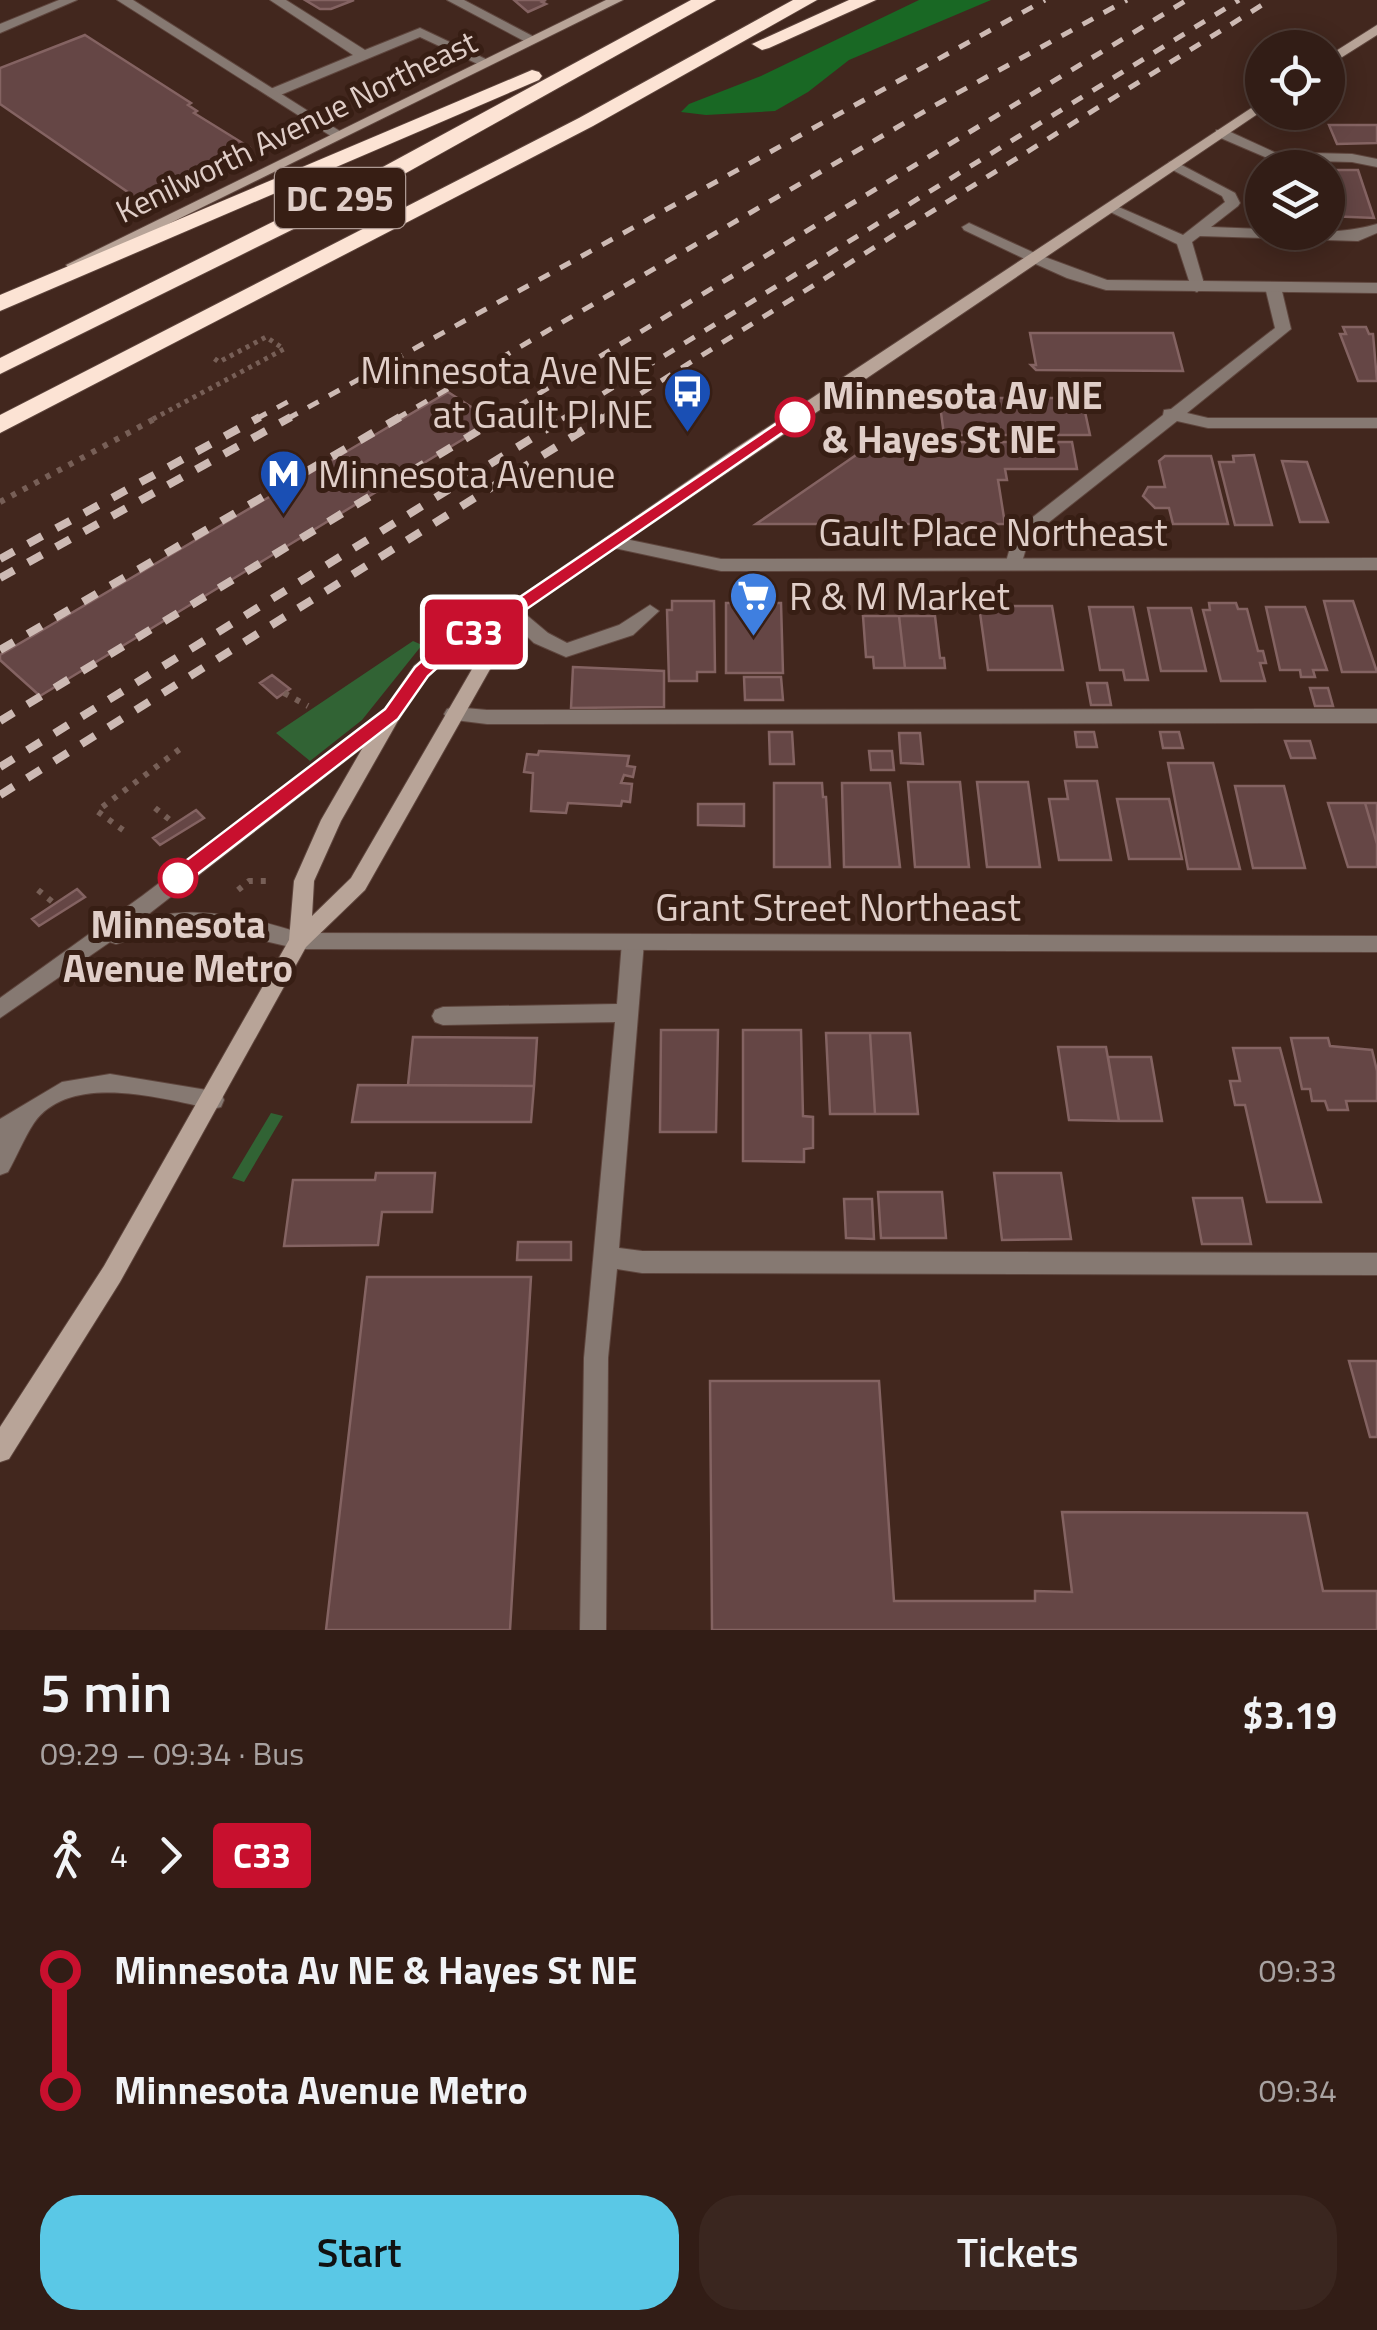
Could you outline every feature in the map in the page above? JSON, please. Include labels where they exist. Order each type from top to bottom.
[{"type":"highway","name":"DC 295","points":[[0,367],[389,173],[706,0]]},
{"type":"highway","name":"DC 295","points":[[0,425],[586,122],[807,0]]},
{"type":"highway","points":[[586,122],[866,0]]},
{"type":"highway","points":[[0,303],[674,18]]},
{"type":"main road","name":"Kenilworth Avenue Northeast","points":[[0,303],[616,0]]},
{"type":"main road","points":[[1345,51],[1376,31]]},
{"type":"main road","points":[[299,941],[304,881],[331,820],[392,714],[422,671],[454,642],[505,615],[1245,117]]},
{"type":"main road","points":[[0,1450],[112,1274],[299,941],[358,884],[484,664],[505,615]]},
{"type":"street","points":[[0,28],[70,0]]},
{"type":"street","points":[[124,0],[339,135]]},
{"type":"street","points":[[277,0],[364,56]]},
{"type":"street","points":[[454,0],[532,40]]},
{"type":"street","points":[[273,94],[420,32],[487,63]]},
{"type":"street","points":[[1222,133],[1272,156],[1352,158],[1377,164]]},
{"type":"street","points":[[1174,165],[1228,193],[1232,203],[1190,236]]},
{"type":"street","points":[[1109,208],[1190,236],[1358,236],[1377,228]]},
{"type":"street","points":[[969,228],[1072,276],[1106,285],[1377,288]]},
{"type":"street","points":[[1190,236],[1197,287]]},
{"type":"street","points":[[1014,565],[1021,535],[1170,414],[1283,329],[1274,287]]},
{"type":"street","points":[[1170,414],[1208,422],[1377,423]]},
{"type":"street","name":"Gault Place Northeast","points":[[611,542],[721,565],[1377,564]]},
{"type":"street","points":[[505,615],[566,650],[626,630],[650,611]]},
{"type":"street","points":[[0,1009],[104,940],[203,857],[392,714]]},
{"type":"street","points":[[454,714],[1377,716]]},
{"type":"street","name":"Grant Street Northeast","points":[[104,940],[162,921],[217,922],[299,941],[1377,944]]},
{"type":"street","points":[[593,1630],[596,1358],[633,942]]},
{"type":"street","points":[[443,1016],[626,1013]]},
{"type":"street","points":[[0,1130],[25,1120],[54,1096],[84,1086],[128,1084],[213,1100]]},
{"type":"street","points":[[0,1165],[25,1120]]},
{"type":"street","points":[[606,1257],[642,1262],[1377,1264]]},
{"type":"path","points":[[0,502],[284,349],[266,336],[219,362],[212,357]]},
{"type":"path","points":[[284,693],[308,706]]},
{"type":"path","points":[[123,830],[98,811],[184,746]]},
{"type":"path","points":[[155,808],[175,824]]},
{"type":"path","points":[[238,890],[249,880],[267,880]]},
{"type":"path","points":[[38,890],[55,904]]},
{"type":"green space","points":[[919,0],[991,0],[849,60],[808,92],[775,111],[706,115],[681,112],[689,104],[761,76]]},
{"type":"green space","points":[[413,641],[422,645],[362,720],[310,761],[276,733]]},
{"type":"green space","points":[[271,1113],[283,1116],[244,1182],[232,1178]]},
{"type":"building","points":[[305,0],[354,0],[320,9]]},
{"type":"building","points":[[514,0],[546,0],[542,2],[546,4],[528,12]]},
{"type":"building","points":[[85,35],[191,103],[188,105],[197,111],[194,113],[249,147],[138,199],[0,104],[0,68]]},
{"type":"building","points":[[1345,125],[1377,125],[1377,143],[1337,144],[1331,130],[1345,130]]},
{"type":"building","points":[[1345,170],[1358,170],[1374,218],[1345,217]]},
{"type":"building","points":[[1343,327],[1366,327],[1373,334],[1377,381],[1358,381],[1340,334],[1346,334]]},
{"type":"building","points":[[1030,333],[1173,333],[1183,371],[1036,370],[1031,365],[1036,365]]},
{"type":"building","points":[[448,392],[493,421],[40,696],[0,660],[0,655]]},
{"type":"building","points":[[939,398],[1082,398],[1090,435],[944,435]]},
{"type":"building","points":[[875,442],[1072,442],[1077,469],[1005,469],[1007,480],[998,480],[1005,524],[756,524]]},
{"type":"building","points":[[1254,455],[1272,525],[1235,525],[1219,462],[1234,462],[1233,456]]},
{"type":"building","points":[[1165,456],[1211,456],[1228,524],[1173,524],[1169,508],[1155,508],[1143,496],[1148,487],[1165,487],[1159,461]]},
{"type":"building","points":[[1282,461],[1307,462],[1328,522],[1300,522]]},
{"type":"building","points":[[672,601],[714,601],[715,672],[697,672],[697,681],[669,681],[667,610],[672,610]]},
{"type":"building","points":[[1324,601],[1353,601],[1377,672],[1342,672]]},
{"type":"building","points":[[726,603],[781,603],[783,673],[726,673]]},
{"type":"building","points":[[1209,603],[1236,603],[1238,609],[1247,609],[1258,651],[1263,651],[1266,663],[1260,663],[1265,681],[1221,681],[1203,610],[1210,610]]},
{"type":"building","points":[[979,606],[1052,606],[1063,670],[988,670]]},
{"type":"building","points":[[1089,607],[1133,607],[1148,680],[1125,680],[1123,670],[1100,670]]},
{"type":"building","points":[[1266,607],[1305,607],[1327,670],[1313,670],[1315,677],[1301,677],[1300,670],[1280,670]]},
{"type":"building","points":[[1148,608],[1191,608],[1206,671],[1161,671]]},
{"type":"building","points":[[863,616],[899,616],[905,668],[874,668],[873,657],[866,657]]},
{"type":"building","points":[[899,616],[935,616],[940,658],[944,658],[945,668],[905,668]]},
{"type":"building","points":[[573,667],[664,671],[664,707],[571,708]]},
{"type":"building","points":[[272,675],[290,689],[277,698],[260,683]]},
{"type":"building","points":[[744,677],[781,677],[783,700],[745,700]]},
{"type":"building","points":[[1087,683],[1107,683],[1111,705],[1091,705]]},
{"type":"building","points":[[1310,688],[1328,688],[1333,706],[1315,706]]},
{"type":"building","points":[[769,732],[792,732],[794,764],[770,764]]},
{"type":"building","points":[[1075,732],[1094,732],[1097,747],[1077,747]]},
{"type":"building","points":[[1160,732],[1179,732],[1183,748],[1163,748]]},
{"type":"building","points":[[899,733],[920,733],[923,764],[901,763]]},
{"type":"building","points":[[1285,741],[1310,741],[1315,758],[1291,758]]},
{"type":"building","points":[[539,751],[629,756],[627,766],[635,767],[633,777],[624,775],[621,783],[632,784],[630,802],[622,801],[621,806],[568,803],[566,813],[531,811],[533,773],[524,772],[527,754],[538,755]]},
{"type":"building","points":[[869,751],[892,751],[894,770],[871,770]]},
{"type":"building","points":[[1168,763],[1213,763],[1240,869],[1188,869]]},
{"type":"building","points":[[1065,781],[1097,781],[1111,860],[1059,860],[1049,799],[1068,799]]},
{"type":"building","points":[[908,782],[960,782],[969,867],[915,867]]},
{"type":"building","points":[[977,782],[1028,782],[1040,867],[987,867]]},
{"type":"building","points":[[774,783],[822,783],[830,867],[774,867]]},
{"type":"building","points":[[842,783],[890,783],[900,867],[844,867]]},
{"type":"building","points":[[1235,786],[1284,786],[1305,868],[1253,868]]},
{"type":"building","points":[[1117,799],[1169,799],[1182,859],[1129,859]]},
{"type":"building","points":[[1328,803],[1365,803],[1377,844],[1377,867],[1348,867]]},
{"type":"building","points":[[1365,803],[1377,803],[1377,844]]},
{"type":"building","points":[[698,804],[744,804],[744,826],[698,825]]},
{"type":"building","points":[[196,810],[204,818],[160,845],[153,838]]},
{"type":"building","points":[[77,889],[85,897],[39,926],[32,919]]},
{"type":"building","points":[[661,1030],[718,1030],[716,1132],[660,1132]]},
{"type":"building","points":[[743,1030],[801,1030],[803,1116],[813,1117],[813,1148],[804,1149],[804,1162],[743,1161]]},
{"type":"building","points":[[826,1033],[870,1033],[875,1114],[830,1114]]},
{"type":"building","points":[[870,1033],[910,1033],[918,1114],[875,1114]]},
{"type":"building","points":[[413,1037],[537,1038],[534,1086],[408,1085]]},
{"type":"building","points":[[1291,1038],[1328,1038],[1330,1046],[1372,1050],[1377,1101],[1346,1101],[1348,1110],[1328,1110],[1325,1101],[1312,1101],[1310,1089],[1302,1089]]},
{"type":"building","points":[[1058,1047],[1106,1047],[1119,1121],[1069,1120]]},
{"type":"building","points":[[1233,1048],[1280,1048],[1321,1202],[1267,1202],[1245,1105],[1235,1105],[1230,1081],[1240,1081]]},
{"type":"building","points":[[1108,1057],[1151,1057],[1162,1121],[1119,1121]]},
{"type":"building","points":[[358,1085],[534,1086],[531,1122],[352,1122]]},
{"type":"building","points":[[376,1173],[435,1173],[432,1212],[382,1212],[378,1245],[284,1246],[293,1180],[375,1180]]},
{"type":"building","points":[[994,1173],[1061,1173],[1071,1239],[1002,1240]]},
{"type":"building","points":[[878,1192],[942,1192],[946,1238],[881,1238]]},
{"type":"building","points":[[1193,1198],[1242,1198],[1251,1244],[1202,1244]]},
{"type":"building","points":[[844,1199],[872,1199],[874,1239],[846,1238]]},
{"type":"building","points":[[518,1242],[571,1242],[571,1260],[517,1260]]},
{"type":"building","points":[[367,1277],[531,1277],[510,1630],[326,1630]]},
{"type":"building","points":[[1349,1361],[1377,1361],[1377,1437],[1370,1437]]},
{"type":"building","points":[[710,1381],[879,1381],[894,1601],[1035,1601],[1035,1591],[1072,1592],[1062,1512],[1307,1513],[1323,1591],[1377,1591],[1377,1630],[712,1630]]},
{"type":"railway","points":[[287,419],[1045,0]]},
{"type":"railway","points":[[396,419],[932,107],[1127,0]]},
{"type":"railway","points":[[497,419],[1187,0]]},
{"type":"railway","points":[[562,419],[1239,0]]},
{"type":"railway","points":[[600,419],[1270,0]]},
{"type":"railway","points":[[256,419],[293,399]]},
{"type":"railway","points":[[0,559],[260,417]]},
{"type":"railway","points":[[0,578],[291,417]]},
{"type":"railway","points":[[0,650],[400,417]]},
{"type":"railway","points":[[0,721],[501,417]]},
{"type":"railway","points":[[0,767],[566,417]]},
{"type":"railway","points":[[0,795],[604,417]]},
{"type":"bus line","name":"C33","points":[[178,878],[392,714],[422,671],[454,642],[512,611],[795,417]]},
{"type":"place","name":"Minnesota Av NE & Hayes St NE","points":[[795,417]]},
{"type":"place","name":"Minnesota Ave NE at Gault Pl NE","points":[[688,434]]},
{"type":"place","name":"Minnesota Avenue","points":[[283,516]]},
{"type":"place","name":"R & M Market","points":[[754,638]]},
{"type":"place","name":"Minnesota Avenue Metro","points":[[178,878]]}]
